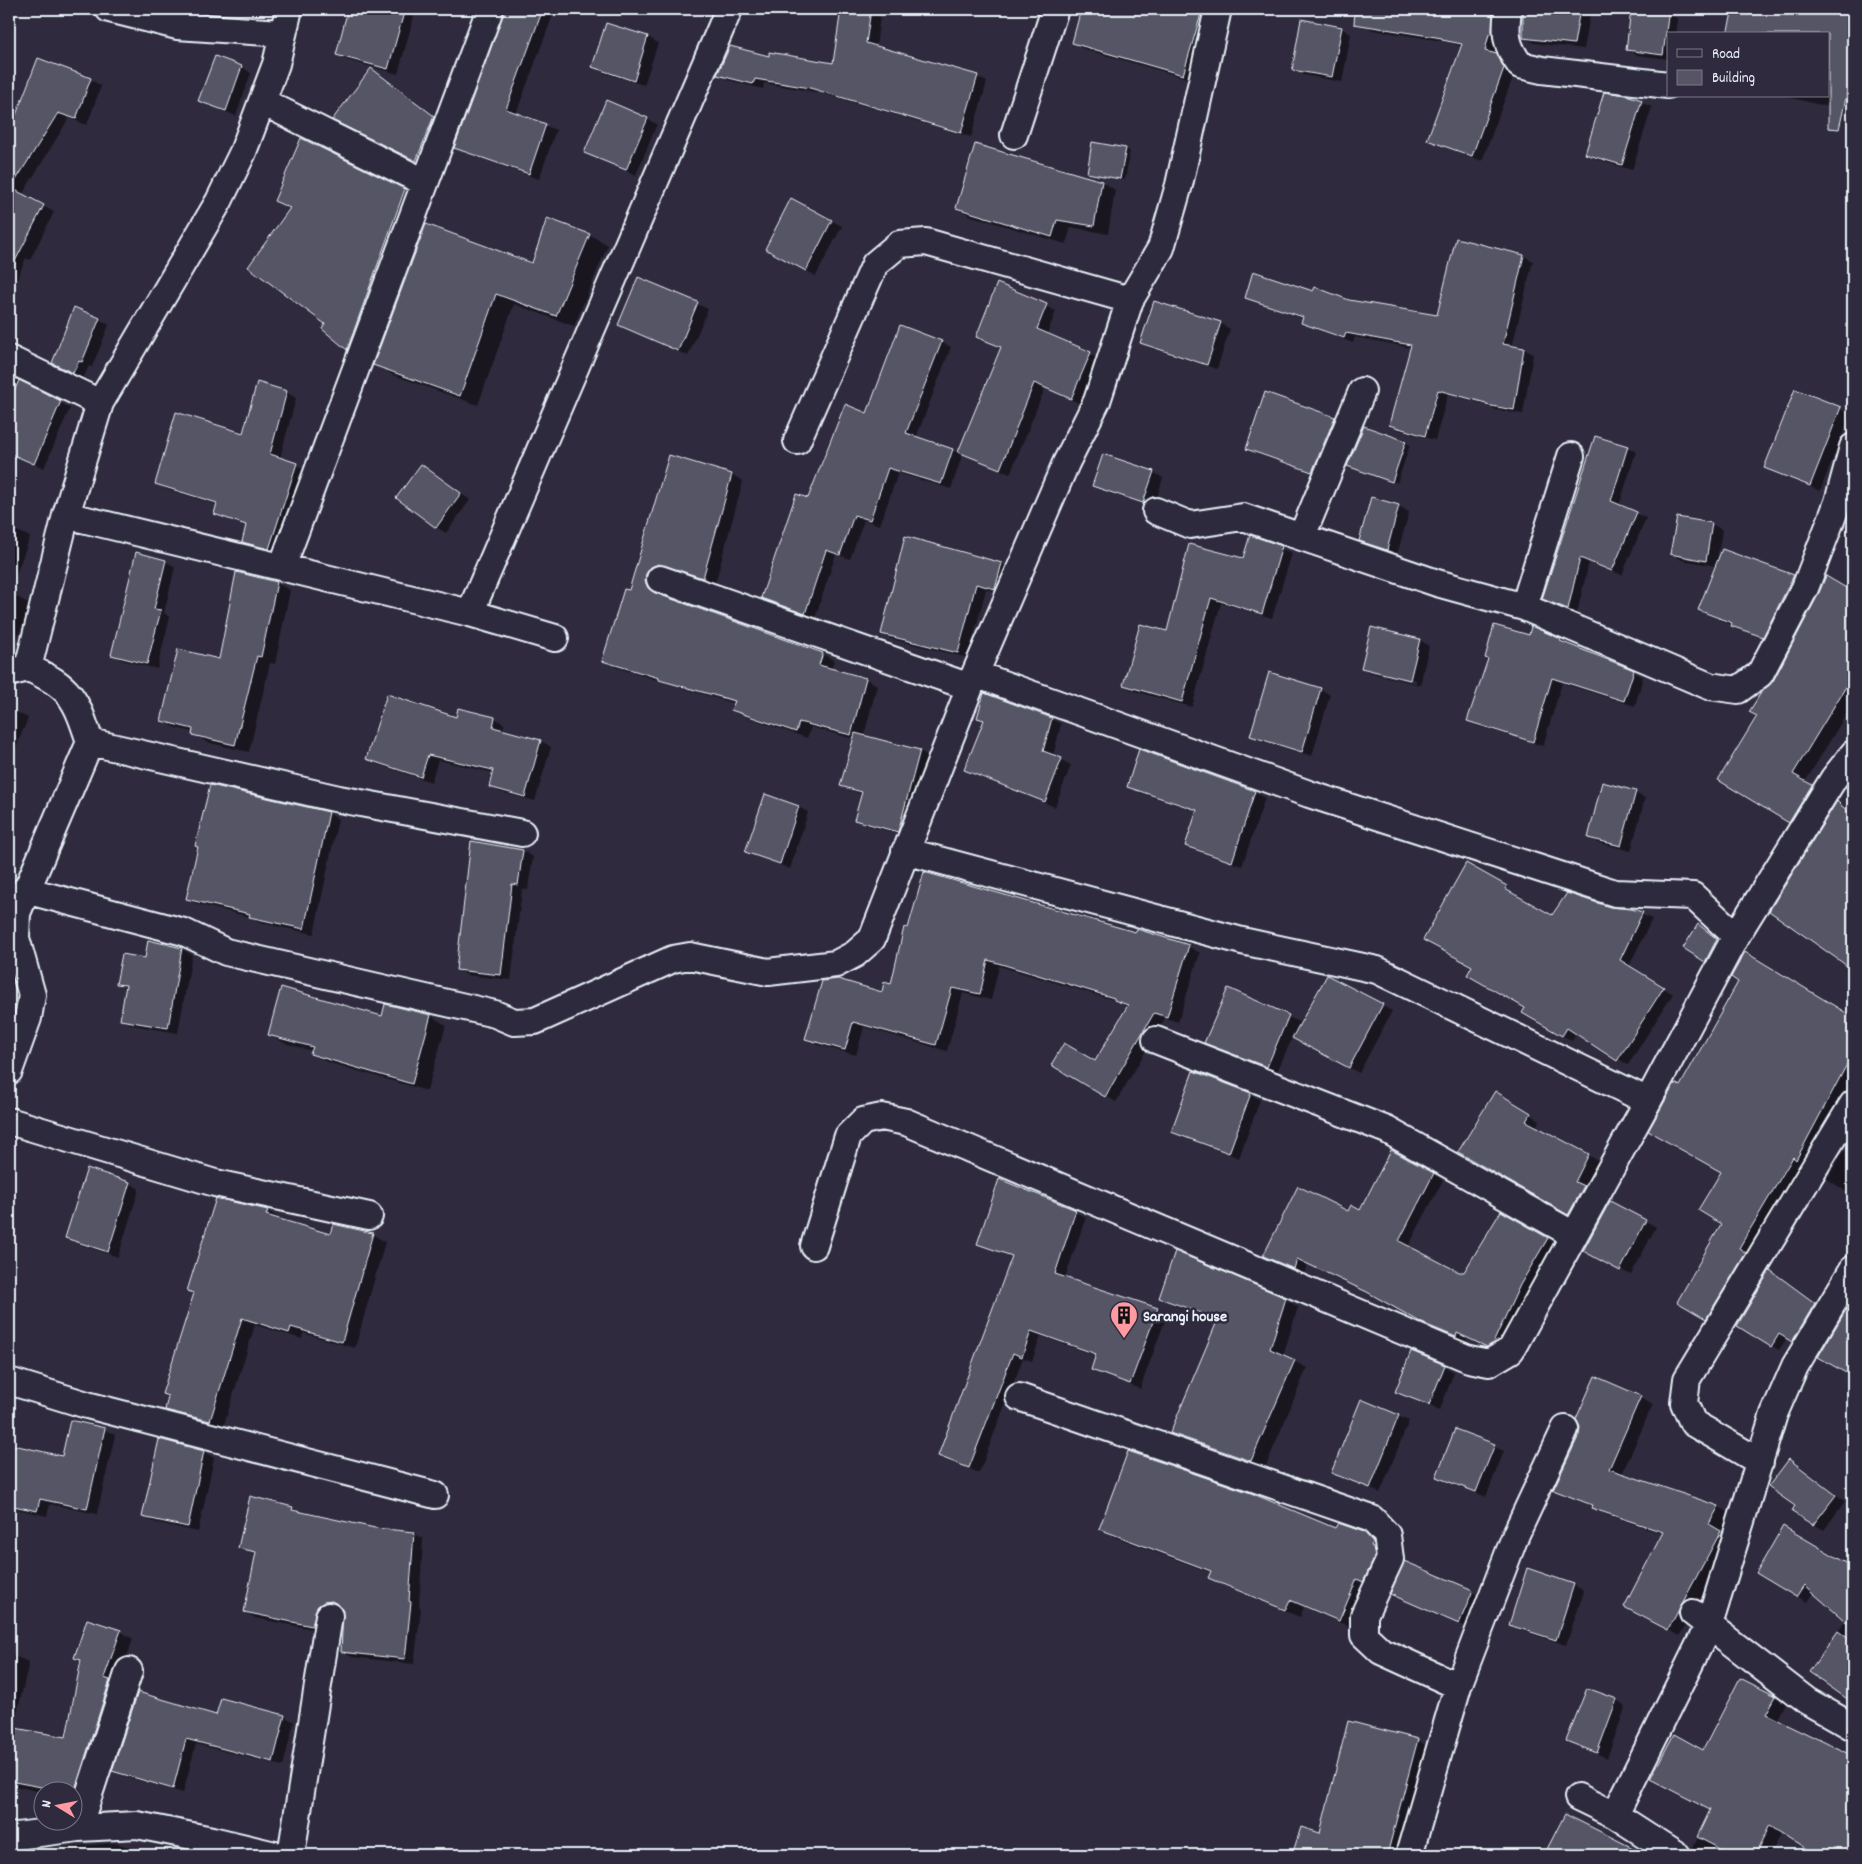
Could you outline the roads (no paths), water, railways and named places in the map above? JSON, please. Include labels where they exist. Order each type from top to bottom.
[{"type":"street","points":[[9,1071],[28,1018],[32,995],[16,938],[18,913],[25,890],[90,742],[78,707],[66,690],[49,677],[18,671],[100,404],[219,201],[243,152],[276,64],[285,21],[177,26],[109,9]]},
{"type":"street","points":[[282,567],[490,9]]},
{"type":"street","points":[[470,613],[729,9]]},
{"type":"street","points":[[1014,135],[1056,9]]},
{"type":"street","points":[[25,890],[184,932],[226,952],[495,1014],[514,1022],[528,1021],[555,1013],[673,958],[690,956],[768,972],[836,964],[855,954],[872,939],[972,680],[1066,463],[1096,401],[1130,300],[1161,248],[1179,185],[1218,9]]},
{"type":"street","points":[[1508,9],[1506,26],[1509,49],[1520,65],[1542,70],[1667,85]]},
{"type":"street","points":[[263,102],[424,182]]},
{"type":"street","points":[[797,442],[875,264],[899,244],[926,242],[1130,300]]},
{"type":"street","points":[[9,359],[100,404]]},
{"type":"street","points":[[1302,536],[1362,391]]},
{"type":"street","points":[[1156,510],[1190,525],[1243,517],[1437,583],[1524,607],[1709,686],[1738,690],[1760,674],[1805,588],[1838,502],[1853,447]]},
{"type":"street","points":[[1524,607],[1571,456]]},
{"type":"street","points":[[66,515],[470,613],[555,638]]},
{"type":"street","points":[[660,579],[972,680],[1309,794],[1615,893],[1693,896],[1736,936]]},
{"type":"street","points":[[90,742],[339,799],[522,833]]},
{"type":"street","points":[[814,1246],[848,1136],[863,1121],[882,1117],[915,1126],[1468,1359],[1490,1363],[1511,1350],[1648,1102],[1736,936],[1834,778],[1853,754]]},
{"type":"street","points":[[905,851],[1242,941],[1376,970],[1648,1102]]},
{"type":"street","points":[[1156,1040],[1387,1130],[1574,1234]]},
{"type":"street","points":[[1760,1462],[1693,1423],[1684,1403],[1687,1379],[1853,1104]]},
{"type":"street","points":[[9,1121],[215,1183],[369,1216]]},
{"type":"street","points":[[1614,1815],[1701,1619],[1760,1462],[1774,1414],[1795,1366],[1853,1269]]},
{"type":"street","points":[[9,1381],[87,1405],[435,1495]]},
{"type":"street","points":[[1019,1397],[1372,1519],[1387,1535],[1390,1559],[1364,1615],[1364,1635],[1381,1651],[1458,1686]]},
{"type":"street","points":[[1409,1855],[1458,1686],[1516,1534],[1565,1429]]},
{"type":"street","points":[[291,1855],[329,1616]]},
{"type":"street","points":[[1701,1619],[1807,1701],[1853,1727]]},
{"type":"street","points":[[82,1816],[129,1672]]},
{"type":"street","points":[[1578,1797],[1614,1815],[1677,1855]]},
{"type":"street","points":[[82,1828],[137,1825],[275,1855]]},
{"type":"street","points":[[9,1837],[47,1832]]},
{"type":"place","name":"Sarangi house","points":[[1124,1339]]}]
